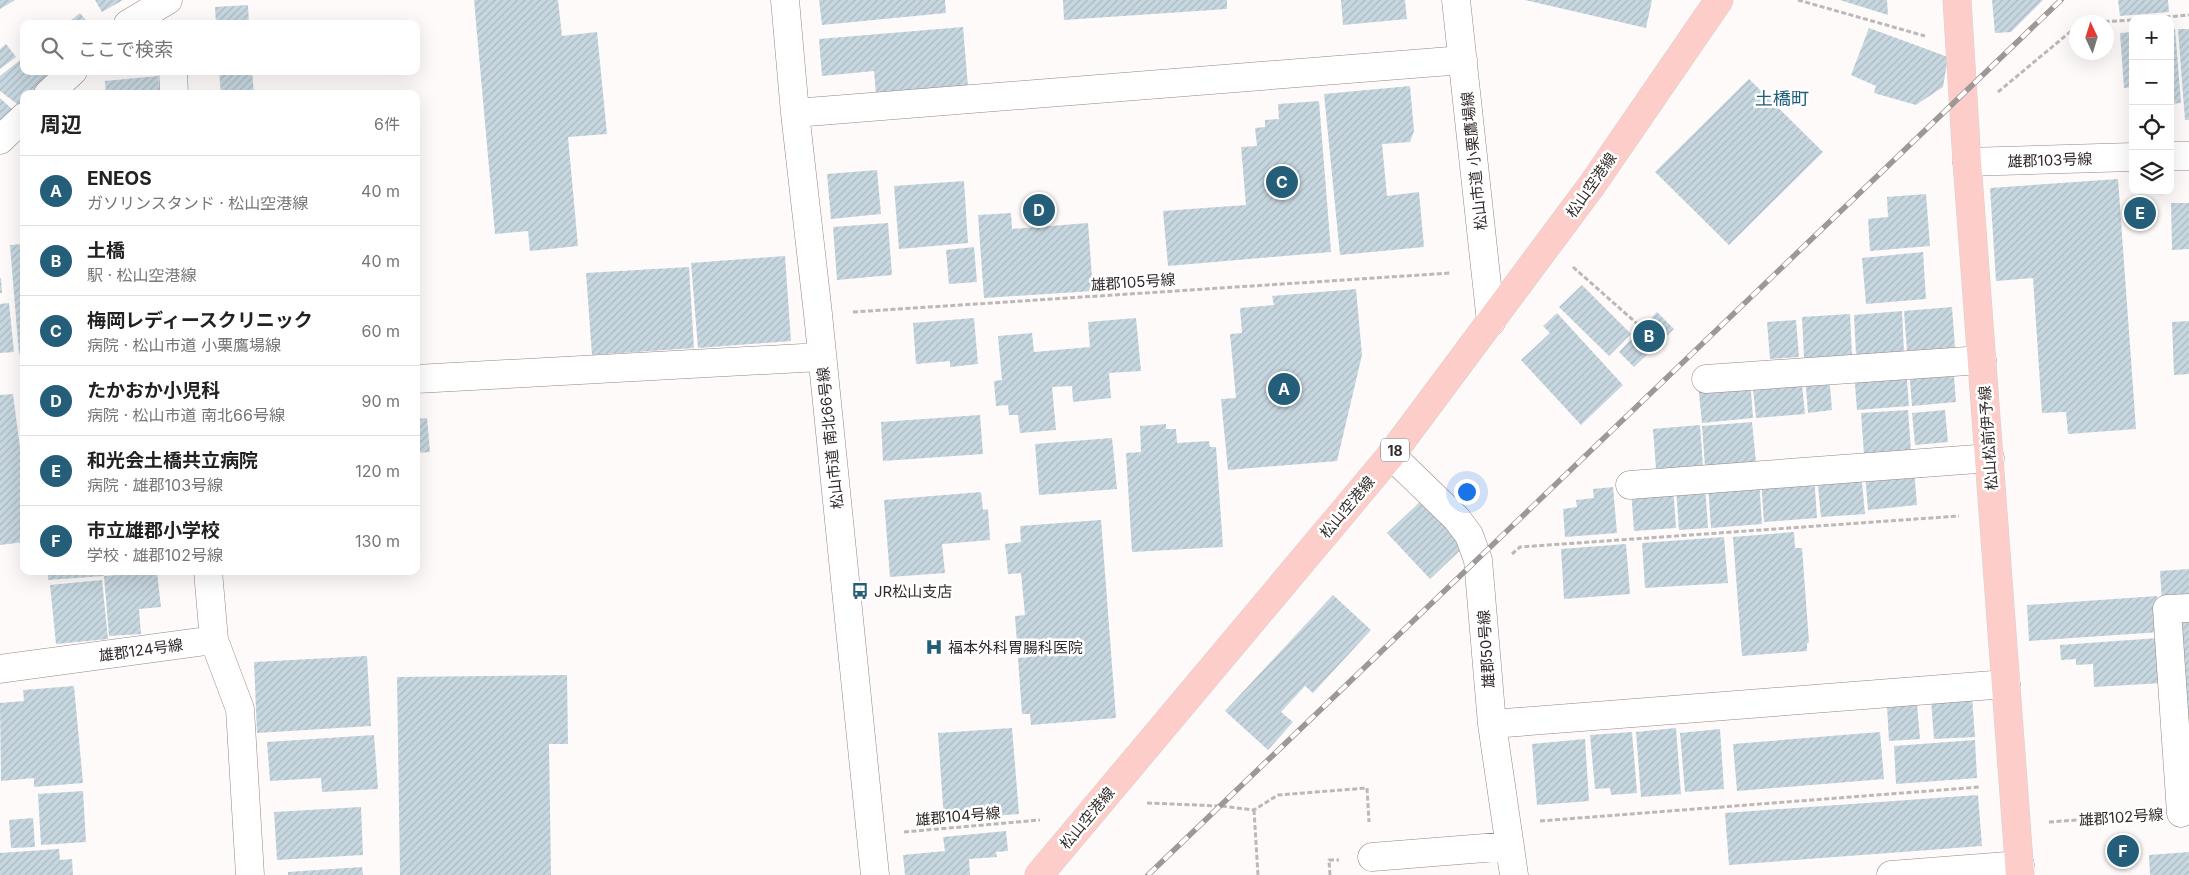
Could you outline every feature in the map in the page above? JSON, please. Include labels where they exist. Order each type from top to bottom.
[{"type":"main road","name":"松山空港線","points":[[1039,875],[1391,455],[1592,185],[1719,0]]},
{"type":"main road","name":"松山松前伊予線","points":[[1958,0],[1967,162],[2020,870]]},
{"type":"street","name":"松山市道 南北66号線","points":[[785,0],[795,113],[818,314],[875,875]]},
{"type":"street","name":"松山市道 小栗鷹場線","points":[[1456,0],[1491,322]]},
{"type":"street","points":[[137,20],[169,6]]},
{"type":"street","points":[[795,113],[1463,60]]},
{"type":"street","points":[[53,90],[69,75]]},
{"type":"street","points":[[173,75],[174,90]]},
{"type":"street","points":[[0,140],[20,121]]},
{"type":"street","points":[[2174,156],[2189,156]]},
{"type":"street","name":"雄郡103号線","points":[[1967,162],[2129,157]]},
{"type":"street","points":[[420,379],[821,358]]},
{"type":"street","points":[[1706,379],[1982,360]]},
{"type":"street","name":"雄郡50号線","points":[[1391,455],[1457,519],[1469,536],[1478,560],[1492,724],[1514,875]]},
{"type":"street","points":[[1630,485],[1990,458]]},
{"type":"street","points":[[208,575],[214,640],[240,709],[250,875]]},
{"type":"street","name":"雄郡102号線","points":[[2181,813],[2167,609],[2189,608]]},
{"type":"street","name":"雄郡124号線","points":[[0,669],[214,640]]},
{"type":"street","points":[[1492,724],[2006,684]]},
{"type":"street","points":[[1372,857],[1508,835]]},
{"type":"street","points":[[1891,875],[2020,870]]},
{"type":"path","points":[[1798,0],[1960,47]]},
{"type":"path","points":[[2174,16],[2189,15]]},
{"type":"path","points":[[2114,21],[2129,20]]},
{"type":"path","points":[[1965,119],[2069,33]]},
{"type":"path","points":[[1573,267],[1642,328]]},
{"type":"path","name":"雄郡105号線","points":[[818,314],[1450,273]]},
{"type":"path","points":[[1481,581],[1520,547],[1993,513]]},
{"type":"path","points":[[1508,835],[2014,785]]},
{"type":"path","points":[[1144,802],[1221,806],[1254,810],[1278,795],[1367,788],[1372,857]]},
{"type":"path","points":[[1254,810],[1258,875]]},
{"type":"path","name":"雄郡102号線","points":[[2016,824],[2181,813]]},
{"type":"path","name":"雄郡104号線","points":[[871,835],[1048,819]]},
{"type":"building","points":[[0,0],[15,0],[0,9]]},
{"type":"building","points":[[95,0],[123,0],[102,12]]},
{"type":"building","points":[[474,0],[558,0],[562,36],[597,32],[607,134],[568,137],[578,246],[530,251],[528,231],[495,234]]},
{"type":"building","points":[[819,0],[945,0],[946,13],[822,25]]},
{"type":"building","points":[[1063,0],[1227,0],[1227,9],[1064,20]]},
{"type":"building","points":[[1341,0],[1405,0],[1407,19],[1343,25]]},
{"type":"building","points":[[1525,0],[1652,0],[1646,28]]},
{"type":"building","points":[[1840,0],[1887,0],[1888,15]]},
{"type":"building","points":[[1992,0],[2043,0],[2011,32],[1995,33]]},
{"type":"building","points":[[2118,0],[2168,0],[2169,12],[2120,16]]},
{"type":"building","points":[[248,5],[249,20],[216,20],[215,7]]},
{"type":"building","points":[[80,13],[86,20],[71,20]]},
{"type":"building","points":[[963,27],[968,87],[876,95],[874,71],[822,76],[819,39]]},
{"type":"building","points":[[1869,28],[1948,57],[1943,87],[1916,105],[1874,93],[1876,86],[1851,75]]},
{"type":"building","points":[[2174,29],[2175,29],[2181,103],[2174,104]]},
{"type":"building","points":[[2178,29],[2189,29],[2189,120],[2185,120]]},
{"type":"building","points":[[2129,32],[2129,87],[2124,88],[2120,33]]},
{"type":"building","points":[[6,44],[16,57],[0,69],[0,49]]},
{"type":"building","points":[[20,60],[20,75],[58,75],[41,90],[20,90],[20,106],[0,91],[0,76]]},
{"type":"building","points":[[219,75],[252,75],[254,90],[221,90]]},
{"type":"building","points":[[158,76],[160,90],[106,90],[105,81]]},
{"type":"building","points":[[1749,79],[1823,152],[1729,245],[1655,172]]},
{"type":"building","points":[[1410,86],[1414,131],[1410,142],[1382,144],[1387,196],[1419,192],[1424,247],[1340,255],[1324,94]]},
{"type":"building","points":[[0,98],[12,109],[0,121]]},
{"type":"building","points":[[1319,101],[1331,252],[1168,266],[1163,211],[1246,205],[1241,147],[1257,146],[1255,128],[1265,127],[1265,120],[1279,119],[1278,104]]},
{"type":"building","points":[[877,170],[881,214],[831,219],[827,174]]},
{"type":"building","points":[[2118,179],[2136,429],[2068,434],[2066,412],[2042,413],[2033,278],[1996,281],[1990,188]]},
{"type":"building","points":[[964,181],[968,243],[899,249],[894,186]]},
{"type":"building","points":[[1926,194],[1930,246],[1870,251],[1868,219],[1888,217],[1887,197]]},
{"type":"building","points":[[2171,203],[2189,203],[2189,249],[2172,250]]},
{"type":"building","points":[[1011,213],[1012,229],[1088,223],[1093,291],[984,298],[978,215]]},
{"type":"building","points":[[888,223],[892,275],[837,280],[833,227]]},
{"type":"building","points":[[20,244],[19,354],[10,245]]},
{"type":"building","points":[[974,247],[977,282],[949,284],[946,250]]},
{"type":"building","points":[[1923,252],[1926,299],[1866,304],[1862,258]]},
{"type":"building","points":[[785,256],[791,341],[698,348],[691,263]]},
{"type":"building","points":[[689,267],[694,348],[592,355],[586,273]]},
{"type":"building","points":[[1,278],[2,293],[0,293]]},
{"type":"building","points":[[1582,285],[1631,334],[1609,356],[1559,307]]},
{"type":"building","points":[[1356,289],[1362,355],[1337,461],[1228,470],[1221,399],[1236,398],[1230,334],[1242,333],[1240,308],[1274,305],[1272,296]]},
{"type":"building","points":[[9,303],[14,352],[0,353],[0,304]]},
{"type":"building","points":[[1952,307],[1955,348],[1907,351],[1904,311]]},
{"type":"building","points":[[1902,311],[1904,353],[1856,355],[1854,315]]},
{"type":"building","points":[[1657,312],[1674,329],[1634,367],[1619,352]]},
{"type":"building","points":[[1557,313],[1623,385],[1581,425],[1521,360],[1550,333],[1543,326]]},
{"type":"building","points":[[1850,314],[1852,355],[1804,358],[1802,317]]},
{"type":"building","points":[[974,318],[978,364],[950,367],[950,361],[916,364],[913,323]]},
{"type":"building","points":[[1136,318],[1141,371],[1109,373],[1111,398],[1073,402],[1072,386],[1052,387],[1056,430],[1020,433],[1018,415],[1009,415],[1008,405],[996,406],[994,381],[1002,380],[998,336],[1032,333],[1034,352],[1090,347],[1088,322]]},
{"type":"building","points":[[1796,320],[1799,357],[1770,359],[1767,322]]},
{"type":"building","points":[[2189,321],[2189,374],[2174,375],[2172,322]]},
{"type":"building","points":[[1953,364],[1956,402],[1912,406],[1909,368]]},
{"type":"building","points":[[1906,368],[1909,406],[1857,410],[1854,372]]},
{"type":"building","points":[[1829,374],[1832,410],[1808,413],[1805,376]]},
{"type":"building","points":[[1801,375],[1805,414],[1756,418],[1752,379]]},
{"type":"building","points":[[1750,379],[1753,418],[1702,423],[1698,384]]},
{"type":"building","points":[[13,394],[20,448],[20,542],[0,545],[0,395]]},
{"type":"building","points":[[1908,410],[1911,451],[1864,455],[1861,413]]},
{"type":"building","points":[[1945,410],[1948,442],[1915,445],[1912,413]]},
{"type":"building","points":[[980,415],[983,454],[883,461],[881,422]]},
{"type":"building","points":[[427,418],[430,452],[420,453],[420,419]]},
{"type":"building","points":[[1752,422],[1756,462],[1705,466],[1702,426]]},
{"type":"building","points":[[1166,424],[1166,429],[1176,429],[1177,443],[1209,441],[1210,447],[1216,447],[1223,547],[1132,552],[1126,453],[1141,452],[1140,426]]},
{"type":"building","points":[[1700,425],[1703,466],[1656,469],[1653,429]]},
{"type":"building","points":[[1112,438],[1117,489],[1039,495],[1035,444]]},
{"type":"building","points":[[1914,469],[1917,505],[1868,510],[1865,473]]},
{"type":"building","points":[[1861,472],[1865,514],[1821,517],[1817,476]]},
{"type":"building","points":[[1814,475],[1817,518],[1764,522],[1761,480]]},
{"type":"building","points":[[1759,480],[1762,524],[1711,528],[1708,484]]},
{"type":"building","points":[[1705,485],[1708,528],[1679,530],[1676,487]]},
{"type":"building","points":[[1613,487],[1617,533],[1565,537],[1563,509],[1577,507],[1576,500],[1594,498],[1593,489]]},
{"type":"building","points":[[1673,487],[1676,528],[1634,531],[1631,490]]},
{"type":"building","points":[[981,492],[983,510],[988,509],[990,540],[942,544],[945,573],[890,577],[884,500]]},
{"type":"building","points":[[1424,498],[1467,544],[1430,579],[1387,533]]},
{"type":"building","points":[[1101,520],[1116,718],[1031,725],[1030,714],[1022,714],[1018,658],[1031,657],[1030,642],[1017,643],[1015,616],[1025,615],[1021,573],[1008,574],[1005,544],[1021,542],[1020,526]]},
{"type":"building","points":[[1794,532],[1795,548],[1802,548],[1809,642],[1807,644],[1807,651],[1742,656],[1733,537]]},
{"type":"building","points":[[1724,537],[1728,583],[1645,588],[1642,543]]},
{"type":"building","points":[[1626,544],[1630,594],[1564,599],[1561,549]]},
{"type":"building","points":[[2189,569],[2189,600],[2162,602],[2160,571]]},
{"type":"building","points":[[48,575],[104,576],[48,580]]},
{"type":"building","points":[[157,575],[161,607],[139,609],[141,634],[109,636],[104,576]]},
{"type":"building","points":[[102,580],[108,639],[56,644],[50,585]]},
{"type":"building","points":[[1333,595],[1371,630],[1313,693],[1305,686],[1281,712],[1293,722],[1268,750],[1225,711]]},
{"type":"building","points":[[2157,596],[2160,632],[2029,641],[2027,605]]},
{"type":"building","points":[[2189,620],[2189,758],[2177,621]]},
{"type":"building","points":[[2159,638],[2163,683],[2094,687],[2093,664],[2076,665],[2076,659],[2061,660],[2060,645]]},
{"type":"building","points":[[367,656],[371,726],[257,733],[254,662]]},
{"type":"building","points":[[567,675],[568,744],[549,744],[551,875],[400,875],[397,677]]},
{"type":"building","points":[[74,686],[83,783],[34,787],[34,778],[1,781],[0,703],[24,701],[23,690]]},
{"type":"building","points":[[1972,697],[1975,737],[1934,739],[1931,700]]},
{"type":"building","points":[[1917,704],[1920,739],[1889,741],[1887,706]]},
{"type":"building","points":[[1012,728],[1019,814],[944,820],[938,733]]},
{"type":"building","points":[[1676,728],[1681,794],[1641,797],[1636,732]]},
{"type":"building","points":[[1720,729],[1724,789],[1685,792],[1680,733]]},
{"type":"building","points":[[1632,732],[1637,793],[1611,795],[1610,788],[1595,789],[1590,735]]},
{"type":"building","points":[[1880,732],[1884,779],[1737,791],[1733,744]]},
{"type":"building","points":[[374,735],[378,789],[322,792],[321,778],[270,781],[267,742]]},
{"type":"building","points":[[1585,739],[1589,801],[1537,805],[1532,744]]},
{"type":"building","points":[[1975,740],[1977,778],[1896,784],[1894,746]]},
{"type":"building","points":[[83,791],[86,842],[41,845],[38,794]]},
{"type":"building","points":[[1978,795],[1982,846],[1729,865],[1725,813]]},
{"type":"building","points":[[361,807],[363,855],[277,860],[274,812]]},
{"type":"building","points":[[33,818],[35,847],[11,848],[9,820]]},
{"type":"building","points":[[1006,831],[1008,851],[996,852],[997,857],[969,859],[970,875],[905,875],[903,855],[945,851],[943,837]]},
{"type":"building","points":[[59,849],[60,860],[72,859],[73,875],[0,875],[0,853]]},
{"type":"building","points":[[2189,852],[2189,875],[2150,875],[2149,855]]},
{"type":"building","points":[[362,867],[363,875],[288,875],[288,872]]},
{"type":"railway","points":[[1148,875],[2061,0]]},
{"type":"place","name":"梅岡レディースクリニック","points":[[1282,182]]},
{"type":"place","name":"たかおか小児科","points":[[1039,210]]},
{"type":"place","name":"和光会土橋共立病院","points":[[2140,213]]},
{"type":"place","name":"土橋","points":[[1649,336]]},
{"type":"place","name":"ENEOS","points":[[1284,389]]},
{"type":"place","name":"JR松山支店","points":[[860,591]]},
{"type":"place","name":"福本外科胃腸科医院","points":[[934,647]]},
{"type":"place","name":"市立雄郡小学校","points":[[2123,851]]},
{"type":"district","name":"土橋町","points":[[1782,98]]}]
